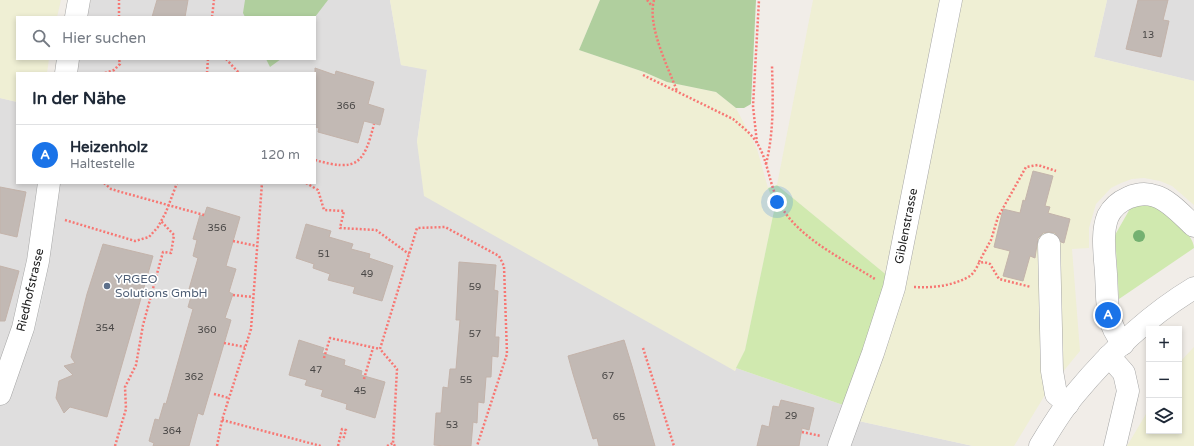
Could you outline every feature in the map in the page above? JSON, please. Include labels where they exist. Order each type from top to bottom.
[{"type":"street","points":[[76,16],[79,0]]},
{"type":"street","name":"Giblenstrasse","points":[[839,446],[873,353],[894,287],[951,0]]},
{"type":"street","points":[[66,72],[68,60]]},
{"type":"street","name":"Riedhofstrasse","points":[[0,394],[5,366],[23,328],[38,261],[49,184]]},
{"type":"street","points":[[1115,446],[1128,391],[1108,315],[1104,244],[1108,217],[1114,206],[1125,199],[1137,195],[1156,196],[1176,209],[1194,226]]},
{"type":"street","points":[[1049,244],[1052,370],[1056,394],[1068,404]]},
{"type":"street","points":[[1040,446],[1068,404],[1116,350],[1150,318],[1194,288]]},
{"type":"path","points":[[119,16],[120,0]]},
{"type":"path","points":[[212,16],[213,0]]},
{"type":"path","points":[[647,0],[652,6]]},
{"type":"path","points":[[654,0],[652,6],[656,32],[677,91]]},
{"type":"path","points":[[759,0],[753,77],[753,106],[757,143],[781,207],[794,224],[816,242],[879,282],[894,287],[932,288],[946,285],[971,275],[991,240],[998,218],[1026,167],[1038,164],[1056,171]]},
{"type":"path","points":[[109,72],[114,70],[120,64],[119,60]]},
{"type":"path","points":[[207,72],[208,60]]},
{"type":"path","points":[[227,60],[238,72]]},
{"type":"path","points":[[766,164],[771,145],[773,103],[772,66]]},
{"type":"path","points":[[643,75],[733,119],[757,143]]},
{"type":"path","points":[[316,160],[346,167],[358,162],[369,145],[374,124]]},
{"type":"path","points":[[105,184],[111,189],[204,215]]},
{"type":"path","points":[[62,219],[135,241],[149,237],[162,221],[177,184]]},
{"type":"path","points":[[217,446],[222,420],[251,329],[262,184]]},
{"type":"path","points":[[308,184],[318,190],[324,210],[344,211],[340,228],[376,230],[409,254]]},
{"type":"path","points":[[115,446],[126,409],[125,386],[136,365],[143,325],[163,252],[171,253],[174,235],[162,221]]},
{"type":"path","points":[[380,349],[416,228],[445,226],[499,256],[504,266],[507,354],[477,446]]},
{"type":"path","points":[[233,241],[257,246]]},
{"type":"path","points":[[979,263],[984,262],[990,264],[1000,278],[1050,291]]},
{"type":"path","points":[[233,295],[253,297]]},
{"type":"path","points":[[324,358],[330,338],[380,349],[397,369],[394,444],[387,446]]},
{"type":"path","points":[[224,343],[245,347]]},
{"type":"path","points":[[364,379],[373,348]]},
{"type":"path","points":[[643,348],[674,446]]},
{"type":"path","points":[[214,394],[229,398]]},
{"type":"path","points":[[222,420],[321,446]]},
{"type":"path","points":[[338,446],[342,429],[346,430],[343,440]]},
{"type":"shaded area","points":[[91,0],[390,0],[401,65],[427,69],[417,142],[735,371],[736,368],[846,406],[854,420],[973,446],[0,446],[0,98],[16,102],[16,184],[316,184],[316,72],[74,72],[76,60],[316,60],[316,16],[85,16]]},
{"type":"shaded area","points":[[1107,0],[1194,0],[1194,81],[1094,57]]},
{"type":"shaded area","points":[[41,272],[47,273],[40,313],[28,352],[23,350]]},
{"type":"green space","points":[[0,0],[61,0],[57,16],[16,16],[16,60],[49,60],[47,72],[16,72],[16,102],[0,98]]},
{"type":"green space","points":[[245,0],[328,0],[316,16],[244,16],[243,13]]},
{"type":"green space","points":[[390,0],[600,0],[579,50],[644,72],[667,82],[716,92],[736,108],[757,149],[768,188],[775,206],[745,350],[735,371],[424,196],[417,142],[427,70],[401,65]]},
{"type":"green space","points":[[600,0],[756,0],[751,104],[744,108],[736,108],[716,92],[667,82],[644,72],[579,50]]},
{"type":"green space","points":[[813,0],[940,0],[889,277],[777,185]]},
{"type":"green space","points":[[957,0],[1107,0],[1094,57],[1194,81],[1194,205],[1172,186],[1160,181],[1144,178],[1132,179],[1111,188],[1096,204],[1089,228],[1089,248],[1072,249],[1080,351],[1048,390],[1014,446],[973,446],[854,420]]},
{"type":"green space","points":[[266,60],[280,60],[270,67]]},
{"type":"green space","points":[[777,185],[889,277],[846,406],[736,368],[745,350],[775,206],[768,188]]},
{"type":"green space","points":[[1155,204],[1184,230],[1193,242],[1194,248],[1119,299],[1115,235],[1131,207]]},
{"type":"green space","points":[[1194,347],[1194,446],[1127,446],[1146,414],[1146,434],[1182,434],[1182,360]]},
{"type":"building","points":[[157,0],[188,0],[185,16],[152,16]]},
{"type":"building","points":[[1138,0],[1168,0],[1163,20],[1169,21],[1161,57],[1126,49]]},
{"type":"building","points":[[315,68],[335,75],[336,71],[374,82],[368,104],[384,109],[380,125],[364,121],[358,143],[318,132],[319,128],[316,127]]},
{"type":"building","points":[[1033,171],[1053,176],[1045,206],[1050,207],[1048,213],[1070,219],[1064,243],[1061,242],[1055,233],[1043,233],[1038,238],[1035,258],[1030,256],[1023,281],[1003,276],[1010,251],[994,247],[1003,209],[1020,213],[1023,200],[1025,201]]},
{"type":"building","points":[[0,187],[26,192],[17,237],[0,233]]},
{"type":"building","points":[[207,207],[240,217],[226,266],[236,269],[229,292],[233,294],[225,318],[231,320],[203,415],[198,413],[189,446],[153,446],[154,443],[149,441],[155,419],[159,420],[164,403],[166,404],[193,309],[188,307],[193,290],[189,289],[198,258],[193,256],[197,240],[193,239],[200,215],[204,216]]},
{"type":"building","points":[[306,224],[331,231],[329,237],[353,244],[351,249],[370,254],[369,258],[393,266],[382,301],[353,293],[355,287],[328,280],[330,274],[313,268],[314,264],[296,258]]},
{"type":"building","points":[[103,244],[153,256],[107,417],[70,407],[64,413],[56,398],[59,381],[73,375],[64,366],[75,363],[71,357],[87,294]]},
{"type":"building","points":[[459,262],[496,265],[494,290],[498,291],[495,337],[499,337],[498,357],[492,356],[491,377],[486,377],[484,403],[478,402],[477,423],[473,422],[471,446],[434,445],[436,413],[441,413],[443,387],[448,388],[450,369],[456,369],[460,320],[456,320]]},
{"type":"building","points":[[0,266],[19,271],[5,321],[0,321]]},
{"type":"building","points":[[299,340],[324,348],[322,353],[345,360],[344,365],[362,371],[361,375],[385,382],[375,418],[346,409],[347,404],[321,396],[323,390],[305,385],[307,380],[289,375]]},
{"type":"building","points":[[624,340],[655,446],[599,446],[597,438],[593,439],[573,374],[568,356]]},
{"type":"building","points":[[781,400],[814,408],[809,430],[802,428],[799,446],[757,446],[762,425],[769,427],[773,406],[779,407]]},
{"type":"place","name":"YRGEO Solutions GmbH","points":[[107,286]]},
{"type":"place","name":"Heizenholz","points":[[1108,315]]}]
